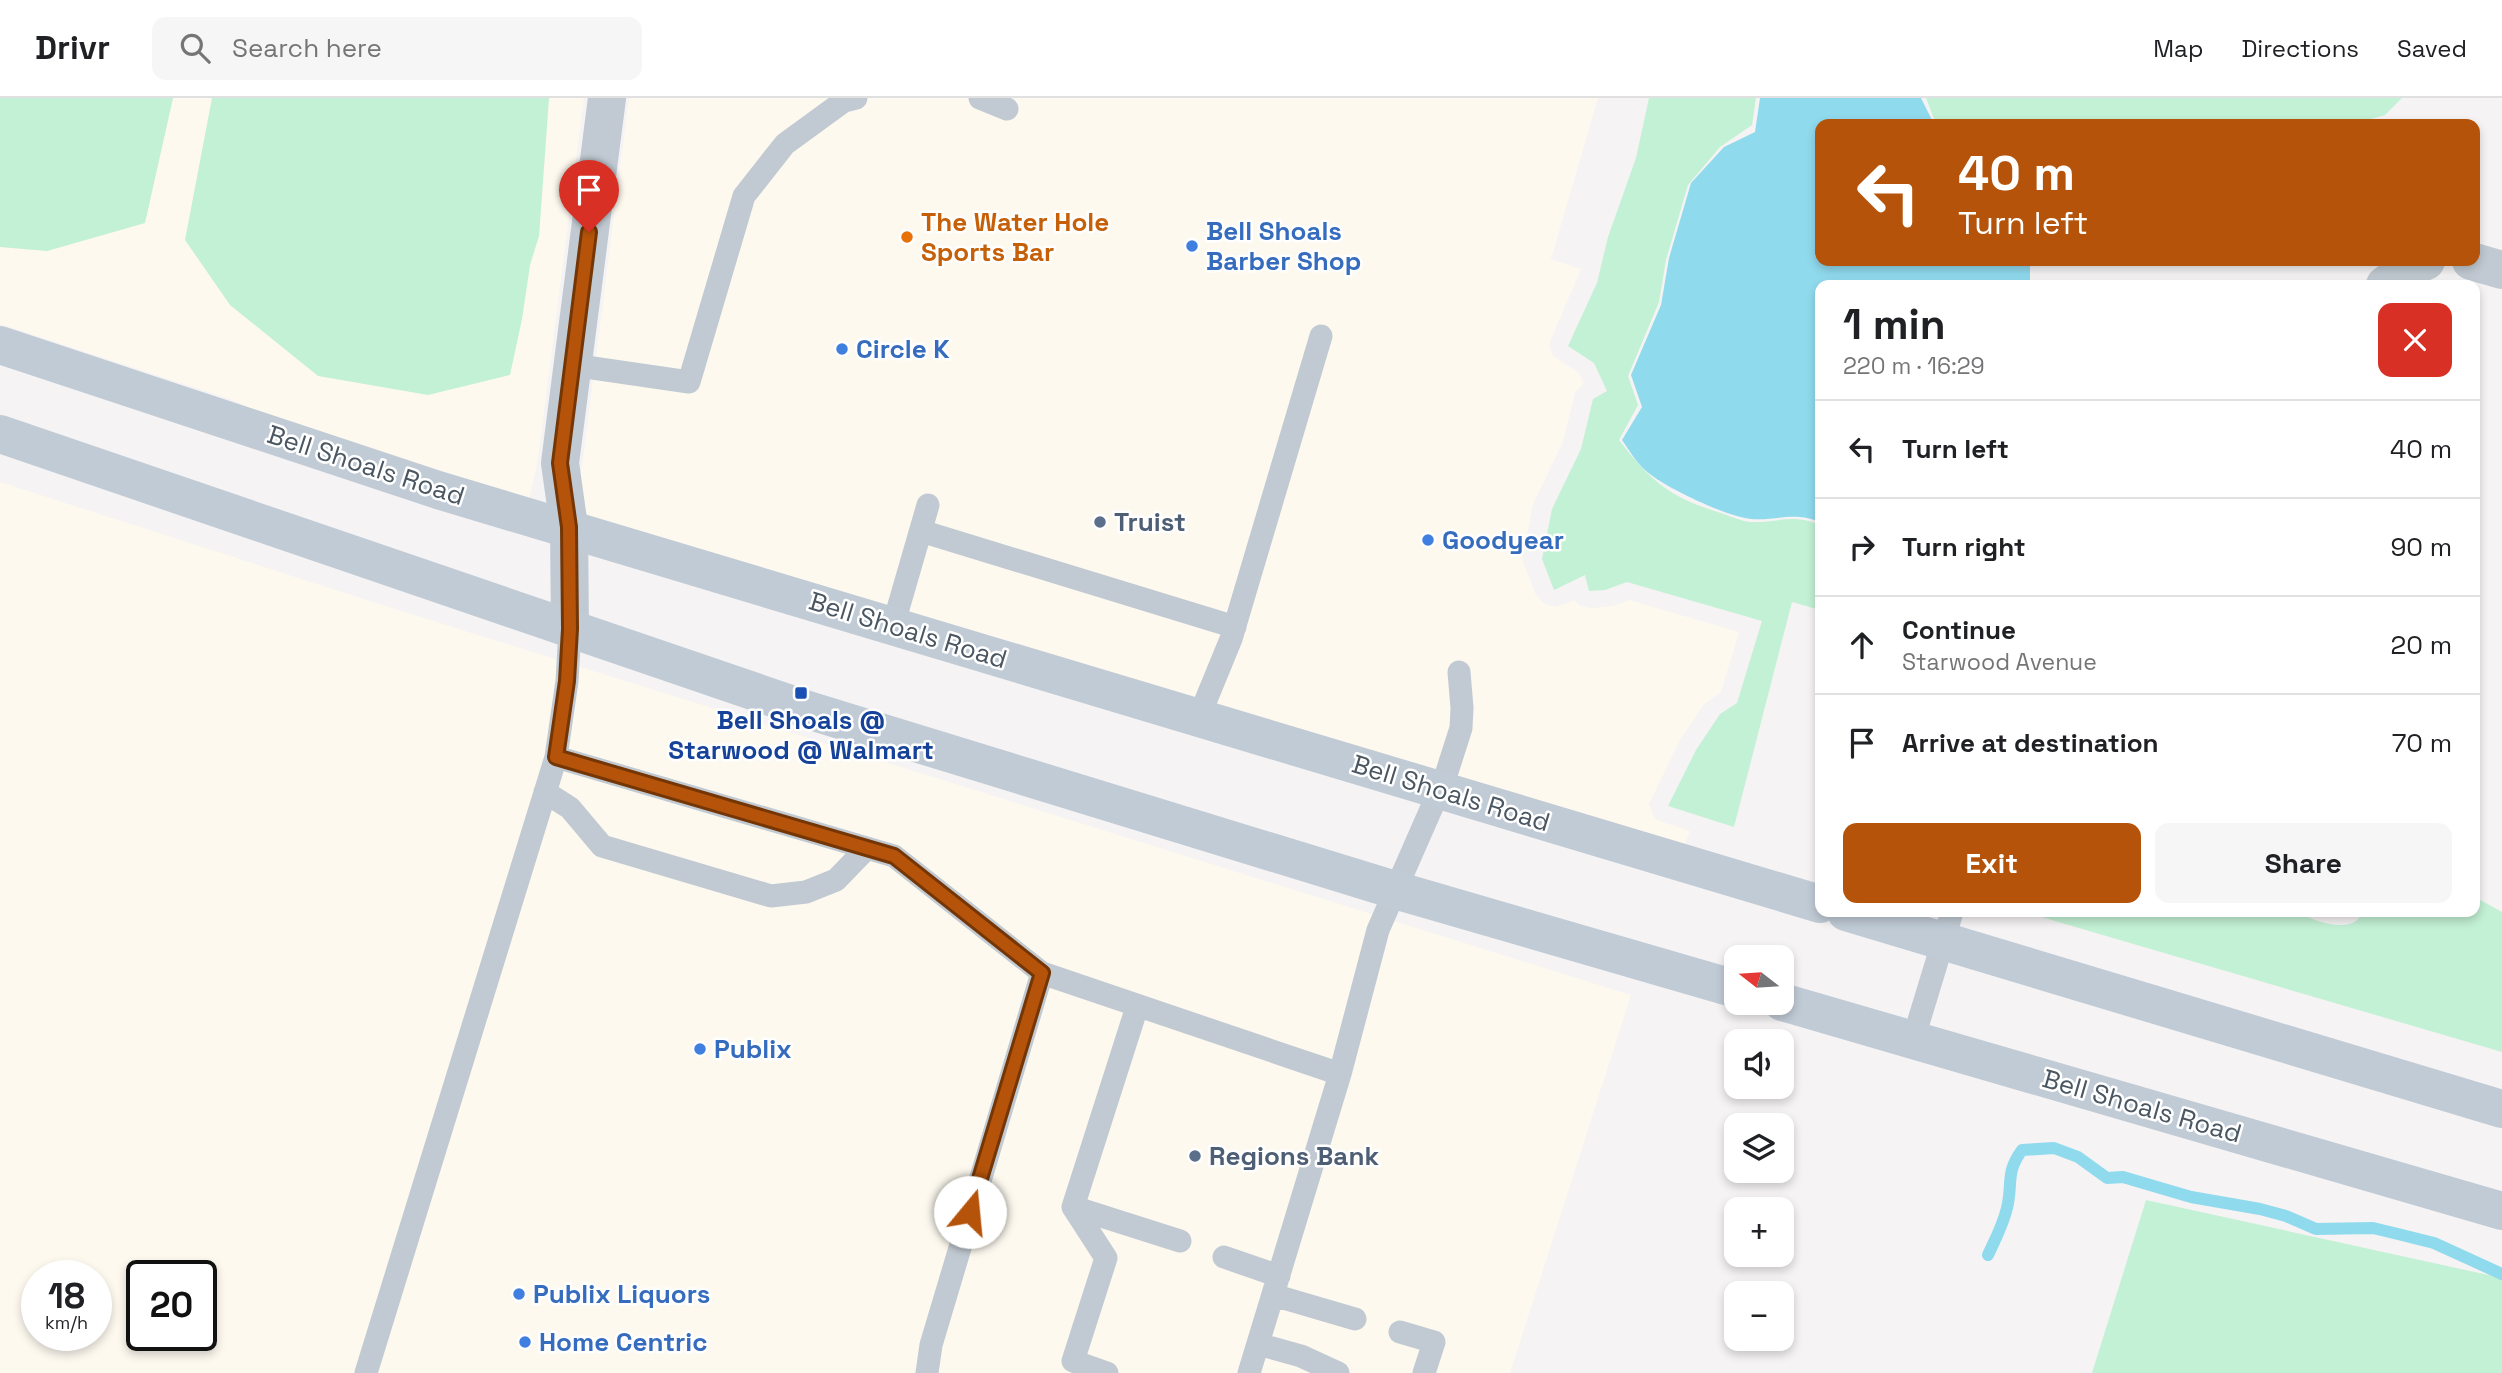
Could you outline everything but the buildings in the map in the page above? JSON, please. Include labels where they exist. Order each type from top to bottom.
[{"type":"main road","name":"Bell Shoals Road","points":[[0,345],[438,490],[569,527],[1815,903]]},
{"type":"main road","points":[[0,434],[811,711],[1395,890],[1724,986]]},
{"type":"main road","points":[[1882,917],[1947,926],[2502,1109]]},
{"type":"main road","name":"Bell Shoals Road","points":[[1794,1005],[2502,1211]]},
{"type":"street","points":[[570,629],[569,527],[560,463],[607,98]]},
{"type":"street","points":[[2480,264],[2502,270]]},
{"type":"street","points":[[2391,280],[2414,266]]},
{"type":"lane","points":[[572,365],[689,382],[744,196],[785,144],[844,101],[856,98]]},
{"type":"lane","points":[[980,98],[1007,109]]},
{"type":"lane","points":[[1199,718],[1235,627],[1321,336]]},
{"type":"lane","points":[[893,626],[928,505]]},
{"type":"lane","points":[[920,531],[1235,627]]},
{"type":"lane","points":[[366,1373],[556,757],[567,681],[570,629]]},
{"type":"lane","points":[[1249,1373],[1340,1074],[1378,930],[1446,775],[1461,728],[1459,672]]},
{"type":"lane","points":[[556,757],[894,856],[1042,973],[1340,1074]]},
{"type":"lane","points":[[545,792],[570,808],[602,846],[771,896],[806,892],[836,880],[867,848]]},
{"type":"lane","points":[[1913,1040],[1947,926]]},
{"type":"lane","points":[[926,1373],[931,1345],[1042,973]]},
{"type":"lane","points":[[1073,1207],[1137,1007]]},
{"type":"lane","points":[[1073,1207],[1180,1241]]},
{"type":"lane","points":[[1073,1207],[1106,1258],[1073,1361],[1107,1373]]},
{"type":"lane","points":[[1224,1257],[1276,1285],[1355,1319]]},
{"type":"lane","points":[[1400,1332],[1434,1342],[1424,1373]]},
{"type":"lane","points":[[1258,1344],[1301,1356],[1338,1373]]},
{"type":"shaded area","points":[[173,98],[212,98],[211,108],[522,319],[530,265],[539,236],[549,98],[584,98],[538,459],[526,514],[388,472],[230,399],[0,324],[0,247],[47,251],[145,223]]},
{"type":"shaded area","points":[[629,98],[1598,98],[1551,259],[1581,269],[1549,344],[1553,356],[1579,373],[1584,383],[1575,393],[1563,442],[1533,504],[1522,560],[1536,595],[1544,604],[1557,607],[1574,600],[1581,606],[1592,608],[1613,606],[1629,600],[1739,632],[1721,692],[1704,704],[1680,740],[1649,804],[1657,820],[1690,831],[1674,871],[569,527],[582,467]]},
{"type":"shaded area","points":[[0,482],[395,609],[1631,995],[1510,1373],[0,1373]]},
{"type":"green space","points":[[0,98],[173,98],[145,223],[47,251],[0,247]]},
{"type":"green space","points":[[212,98],[549,98],[539,236],[530,265],[510,375],[428,395],[318,376],[230,305],[185,240]]},
{"type":"green space","points":[[1649,98],[1756,98],[1752,125],[1720,147],[1688,185],[1666,260],[1659,302],[1628,376],[1638,405],[1619,440],[1653,478],[1690,502],[1747,521],[1793,519],[1815,523],[1815,609],[1792,602],[1734,827],[1668,806],[1696,750],[1720,714],[1737,703],[1762,621],[1627,582],[1605,590],[1589,591],[1585,575],[1554,590],[1542,559],[1552,509],[1581,449],[1593,399],[1607,391],[1594,363],[1568,346],[1597,283],[1608,237],[1636,158]]},
{"type":"green space","points":[[1926,98],[2402,98],[2385,115],[2370,119],[1934,119]]},
{"type":"green space","points":[[2480,900],[2502,912],[2502,1052],[2041,917],[2307,917],[2341,925],[2360,917],[2480,917]]},
{"type":"green space","points":[[2146,1200],[2502,1278],[2502,1373],[2092,1373]]},
{"type":"water","points":[[1760,98],[1921,98],[1932,119],[1815,119],[1815,266],[2030,266],[2030,280],[1815,280],[1815,520],[1801,517],[1751,519],[1712,507],[1654,477],[1645,470],[1622,440],[1642,407],[1631,375],[1661,305],[1669,258],[1691,183],[1724,147],[1755,132]]},
{"type":"waterway","points":[[1988,1255],[2005,1214],[2011,1172],[2017,1158],[2022,1150],[2054,1148],[2078,1157],[2107,1178],[2123,1177],[2191,1197],[2260,1209],[2286,1216],[2316,1229],[2373,1228],[2402,1235],[2434,1243],[2502,1274]]},
{"type":"place","name":"The Water Hole Sports Bar","points":[[907,237]]},
{"type":"place","name":"Bell Shoals Barber Shop","points":[[1192,246]]},
{"type":"place","name":"Circle K","points":[[842,349]]},
{"type":"place","name":"Truist","points":[[1100,522]]},
{"type":"place","name":"Goodyear","points":[[1428,540]]},
{"type":"place","name":"Bell Shoals @ Starwood @ Walmart","points":[[801,693]]},
{"type":"place","name":"Publix","points":[[700,1049]]},
{"type":"place","name":"Regions Bank","points":[[1195,1156]]},
{"type":"place","name":"Publix Liquors","points":[[519,1294]]},
{"type":"place","name":"Home Centric","points":[[525,1342]]},
{"type":"route","points":[[589,232],[560,463],[569,527],[570,629],[567,681],[556,757],[894,856],[1042,973],[970,1212]]}]
